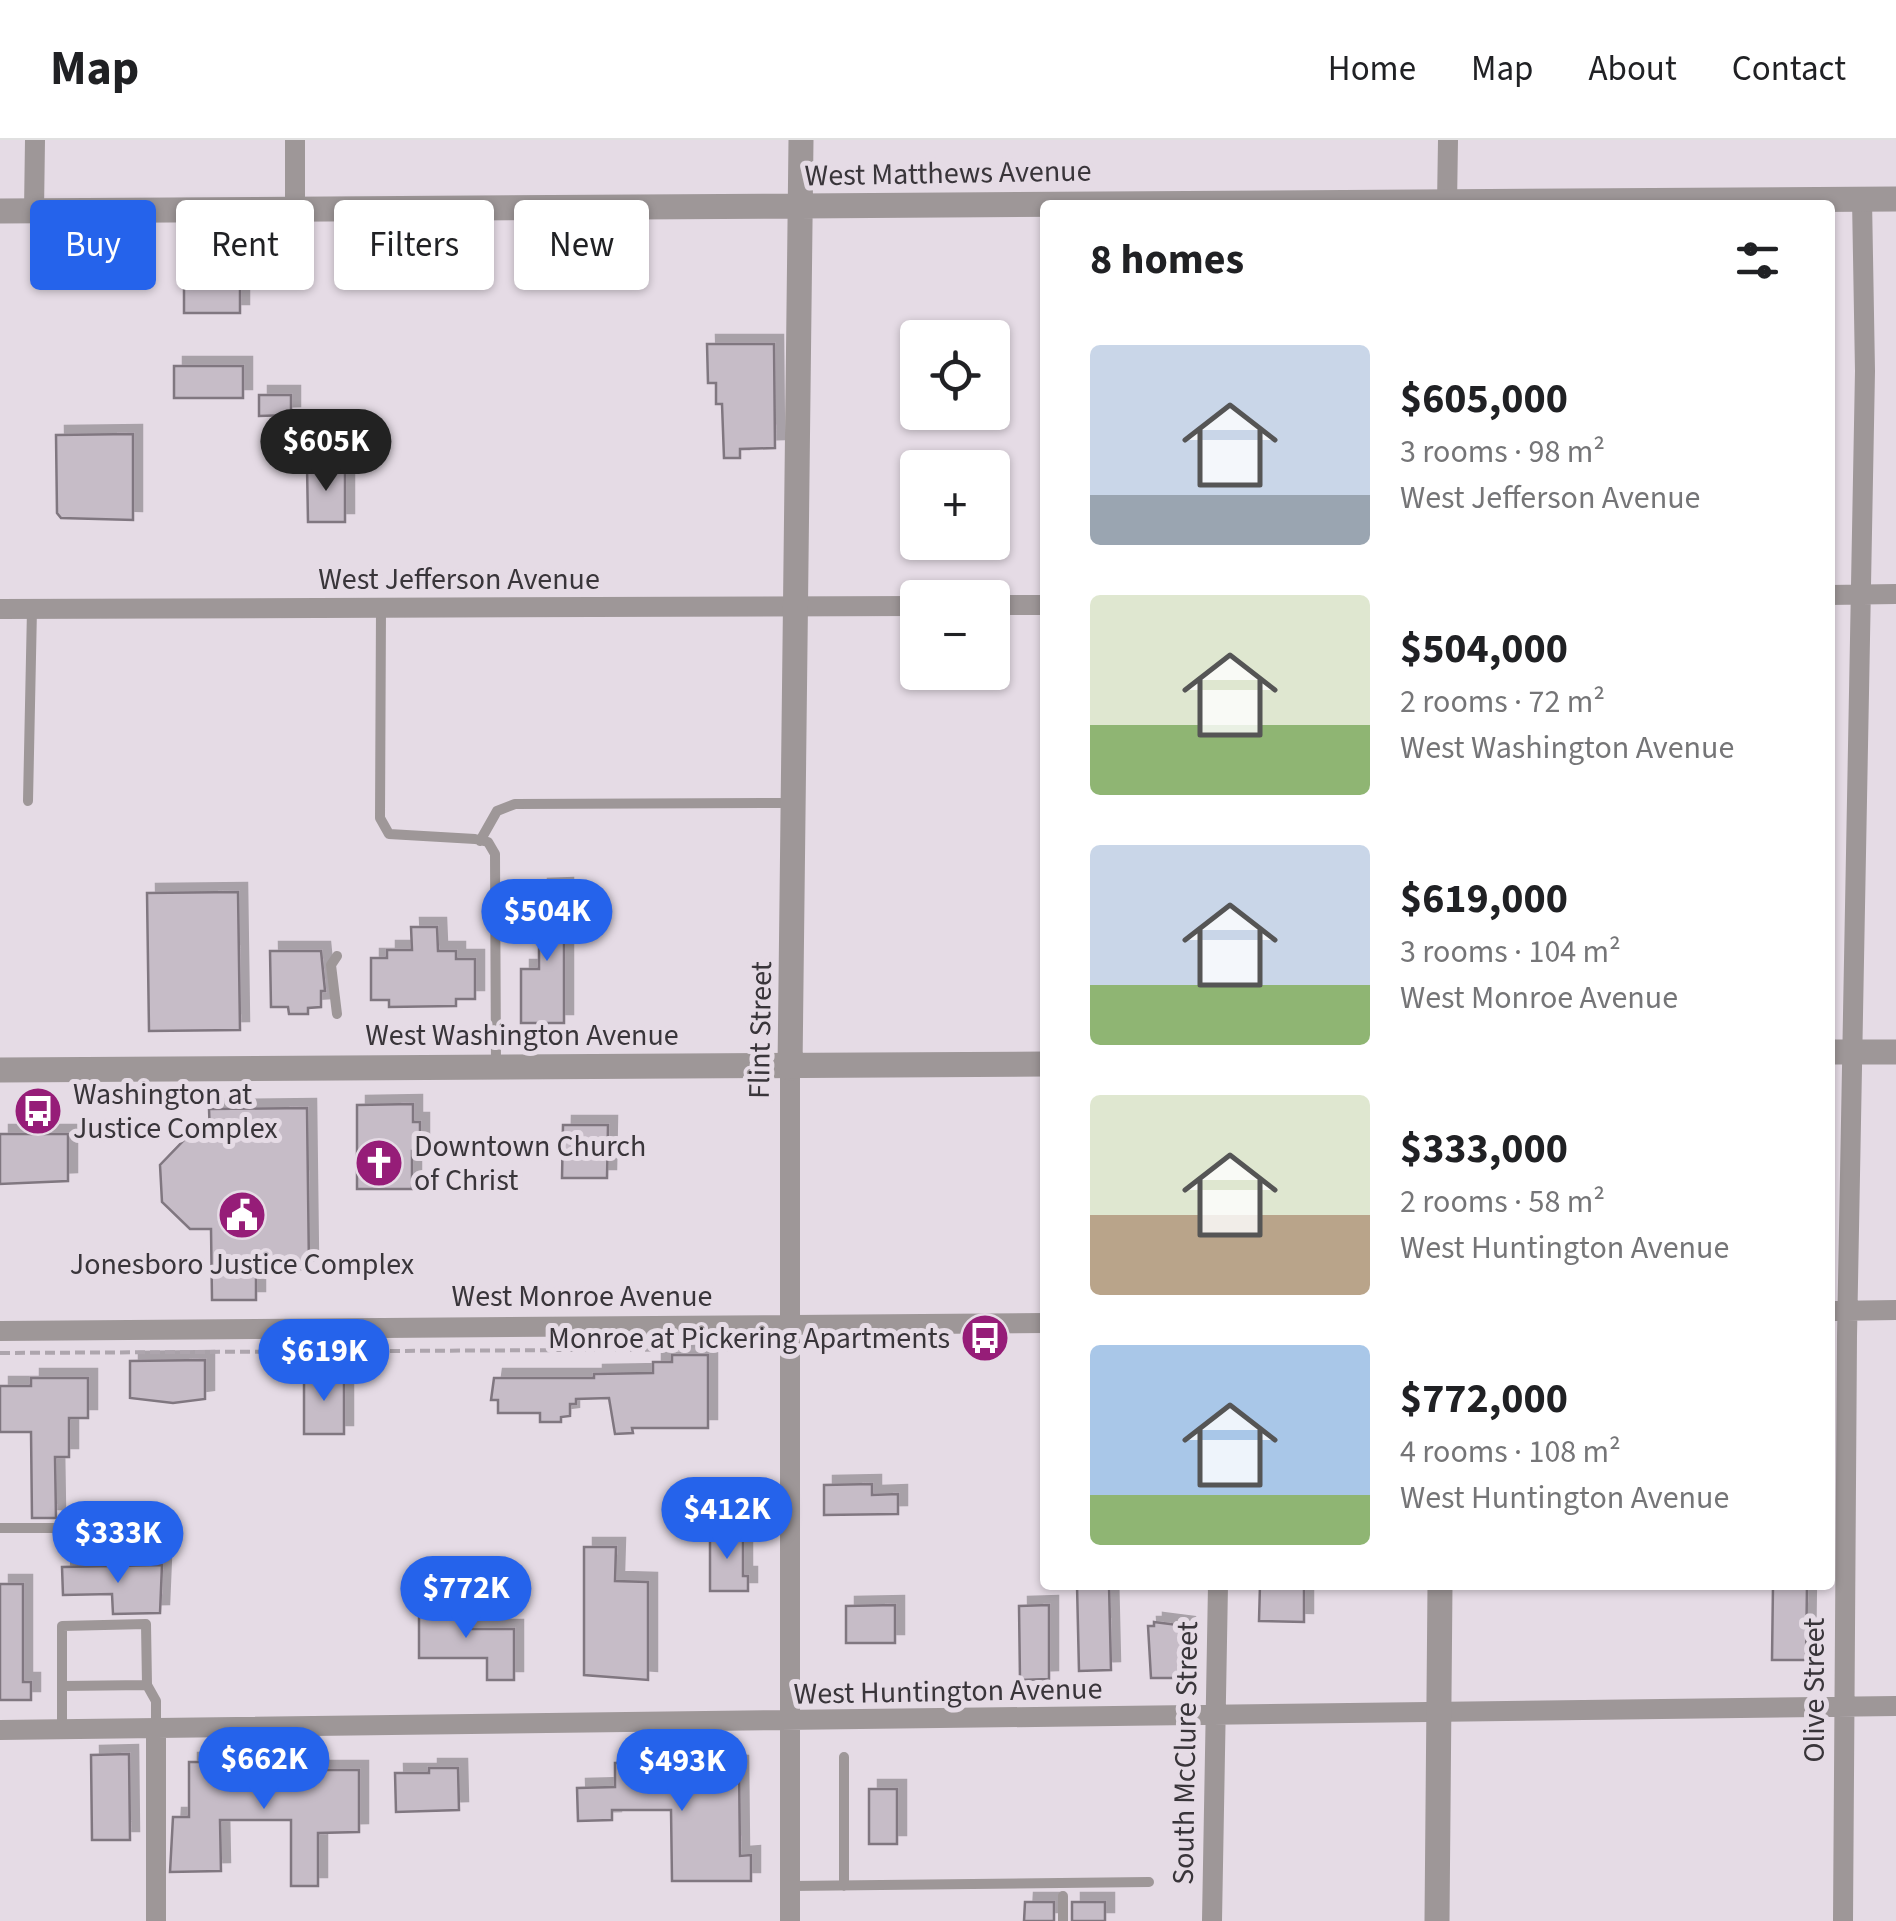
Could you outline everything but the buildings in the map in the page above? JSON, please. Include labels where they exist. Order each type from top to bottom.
[{"type":"street","points":[[34,200],[35,140]]},
{"type":"street","points":[[295,140],[295,200]]},
{"type":"street","name":"Flint Street","points":[[790,1921],[790,1068],[797,803],[801,140]]},
{"type":"street","points":[[1448,140],[1448,200]]},
{"type":"street","name":"West Matthews Avenue","points":[[1835,200],[1896,199]]},
{"type":"street","name":"Olive Street","points":[[1843,1921],[1841,1052],[1864,371],[1862,200]]},
{"type":"street","name":"West Matthews Avenue","points":[[314,208],[1040,206]]},
{"type":"street","name":"West Matthews Avenue","points":[[0,210],[30,211]]},
{"type":"street","points":[[1835,595],[1896,594]]},
{"type":"street","points":[[1010,605],[1040,605]]},
{"type":"street","name":"West Jefferson Avenue","points":[[0,609],[900,606]]},
{"type":"street","points":[[1841,1052],[1896,1052]]},
{"type":"street","name":"West Washington Avenue","points":[[0,1070],[1040,1064]]},
{"type":"street","points":[[1839,1311],[1896,1310]]},
{"type":"street","name":"West Monroe Avenue","points":[[0,1331],[1040,1322]]},
{"type":"street","name":"South McClure Street","points":[[1212,1921],[1218,1590]]},
{"type":"street","points":[[1437,1921],[1440,1590]]},
{"type":"street","name":"West Huntington Avenue","points":[[0,1730],[1216,1718],[1896,1706]]},
{"type":"street","points":[[156,1729],[156,1921]]},
{"type":"lane","points":[[382,608],[380,818],[384,831],[399,837],[480,840],[488,842],[495,854],[496,1068]]},
{"type":"lane","points":[[28,801],[32,609]]},
{"type":"lane","points":[[480,840],[496,811],[516,804],[797,803]]},
{"type":"lane","points":[[337,956],[332,964],[337,1014]]},
{"type":"lane","points":[[0,1528],[57,1528]]},
{"type":"lane","points":[[62,1731],[62,1626],[146,1624],[147,1685],[156,1701],[156,1729]]},
{"type":"lane","points":[[62,1686],[147,1685]]},
{"type":"lane","points":[[844,1757],[844,1886]]},
{"type":"lane","points":[[790,1886],[1149,1882]]},
{"type":"lane","points":[[1063,1896],[1063,1921]]},
{"type":"path","points":[[0,1353],[782,1350]]},
{"type":"place","name":"Washington at Justice Complex","points":[[38,1111]]},
{"type":"place","name":"Downtown Church of Christ","points":[[379,1163]]},
{"type":"place","name":"Jonesboro Justice Complex","points":[[242,1215]]},
{"type":"place","name":"Monroe at Pickering Apartments","points":[[985,1338]]}]
